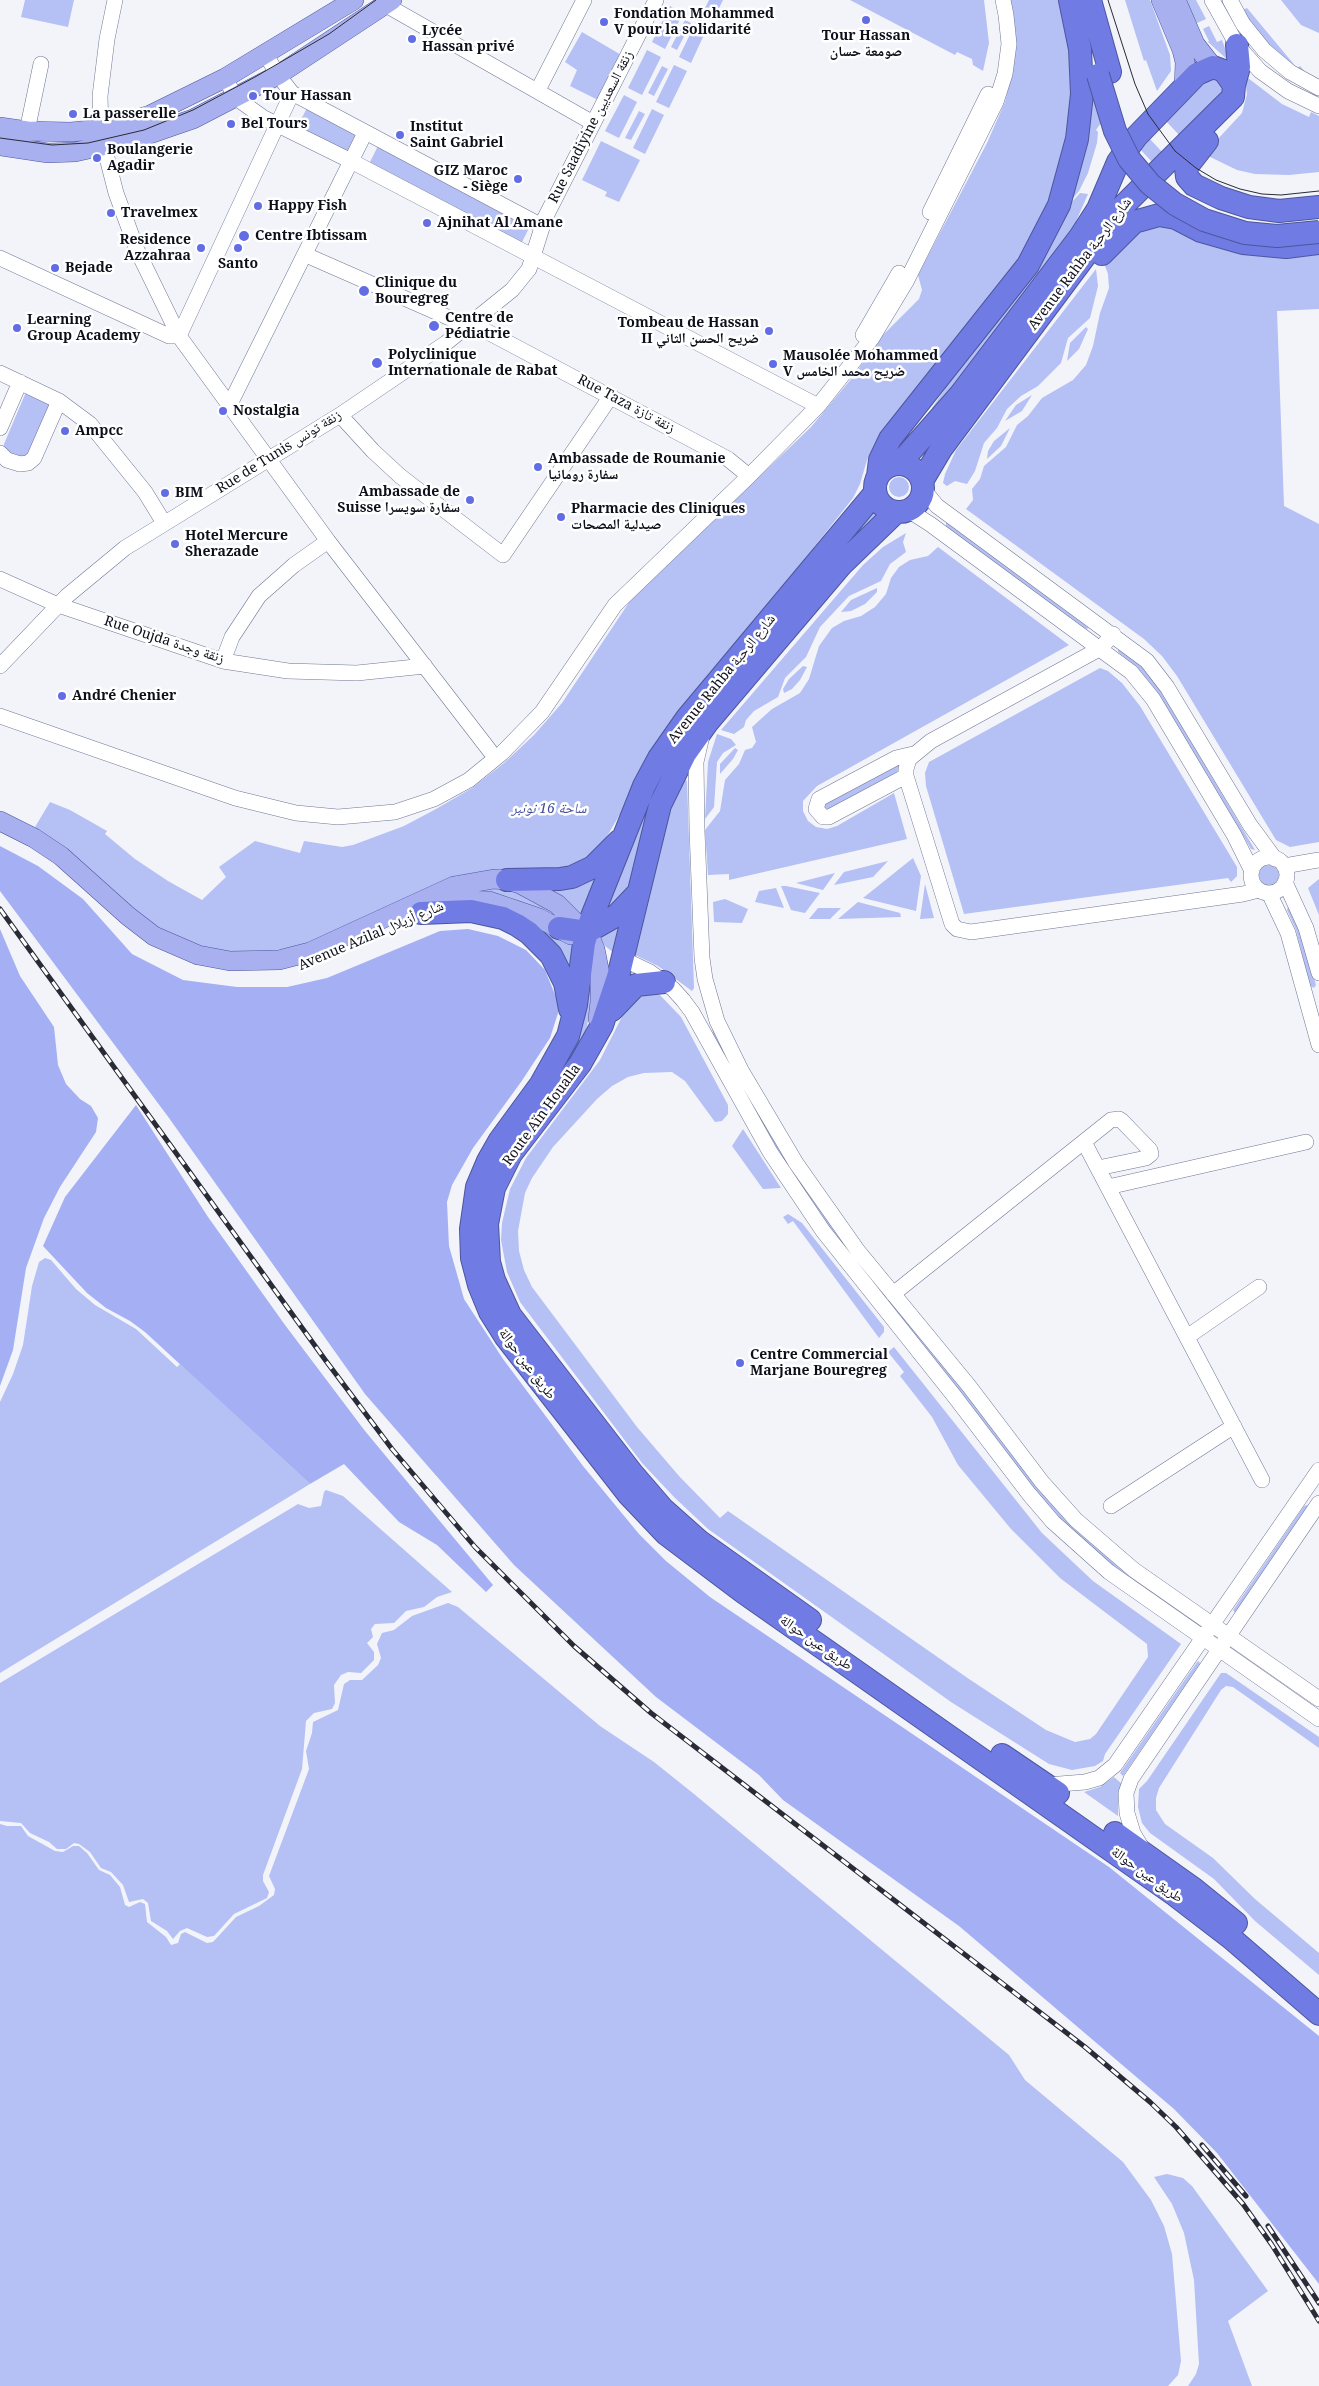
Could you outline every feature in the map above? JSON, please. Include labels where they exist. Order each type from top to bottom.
[{"type":"highway","points":[[876,484],[887,466],[900,463],[914,469],[923,485],[917,504],[902,511],[882,506],[876,484],[880,460],[890,439],[1023,272],[1040,246],[1059,205],[1073,162],[1081,102],[1080,49],[1070,0]]},
{"type":"highway","points":[[1078,0],[1104,74],[1132,139],[1151,167],[1176,190],[1205,207],[1237,218],[1271,222],[1319,219]]},
{"type":"highway","points":[[1090,0],[1101,38],[1104,74],[1114,131],[1129,160],[1150,184],[1175,204],[1210,223],[1245,233],[1277,236],[1319,232]]},
{"type":"highway","points":[[1237,45],[1239,67],[1232,93],[1220,124],[1188,163],[1186,173],[1190,181],[1221,198],[1249,207],[1278,211],[1319,207]]},
{"type":"highway","points":[[1213,67],[1224,71],[1232,93]]},
{"type":"highway","name":"Avenue Rahba شارع الرحبة","points":[[900,463],[965,389],[1080,237],[1098,208],[1125,151],[1184,87],[1202,71],[1213,67]]},
{"type":"highway","name":"Avenue Rahba شارع الرحبة","points":[[923,485],[941,449],[1132,195],[1232,93]]},
{"type":"highway","points":[[1067,283],[1085,271],[1134,222],[1150,216],[1168,216],[1201,231],[1243,243],[1286,247],[1319,243]]},
{"type":"highway","name":"Avenue Rahba شارع الرحبة","points":[[589,941],[648,779],[677,731],[876,484]]},
{"type":"highway","name":"Avenue Rahba شارع الرحبة","points":[[623,960],[650,841],[667,787],[685,754],[707,723],[842,564],[902,511]]},
{"type":"highway","points":[[507,880],[560,879],[583,873],[602,859],[628,831]]},
{"type":"highway","points":[[559,928],[589,941],[639,891]]},
{"type":"highway","points":[[421,913],[455,910],[488,914],[503,918],[529,933],[551,955],[559,969],[565,983],[573,1021]]},
{"type":"highway","name":"Route Aïn Houalla","points":[[488,1160],[509,1127],[548,1074],[561,1050],[573,1021],[589,941]]},
{"type":"highway","name":"Route Aïn Houalla","points":[[521,1330],[510,1315],[494,1280],[487,1243],[489,1206],[494,1188],[511,1154],[585,1056],[607,1014],[623,960]]},
{"type":"highway","points":[[607,1014],[636,985],[664,982]]},
{"type":"highway","name":"طريق عين حوالة","points":[[488,1160],[476,1194],[471,1229],[472,1258],[484,1299],[497,1324],[511,1343],[647,1515],[687,1552],[1175,1894],[1231,1938],[1319,2014]]},
{"type":"highway","name":"طريق عين حوالة","points":[[521,1330],[632,1473],[680,1526],[738,1569],[1146,1854],[1217,1907],[1319,1993]]},
{"type":"main road","points":[[0,146],[35,152],[62,153],[103,137],[167,108],[226,78],[354,0]]},
{"type":"main road","points":[[1161,0],[1182,50],[1185,62],[1184,87]]},
{"type":"main road","points":[[1176,0],[1195,44],[1213,67]]},
{"type":"main road","points":[[0,126],[27,132],[71,132],[103,137],[138,138],[193,118],[236,98],[278,75],[389,2]]},
{"type":"main road","name":"Avenue Azilal شارع أزيلال","points":[[0,820],[34,838],[61,856],[128,916],[154,936],[198,955],[230,961],[263,962],[294,957],[325,946],[448,888],[480,880],[507,880],[545,896],[567,913],[589,941],[623,960]]},
{"type":"main road","name":"Avenue Azilal شارع أزيلال","points":[[0,833],[56,868],[149,946],[180,961],[214,971],[266,974],[300,967],[421,913],[455,900],[476,900],[517,910],[559,928]]},
{"type":"main road","points":[[585,1056],[595,1030],[600,1002],[600,974],[589,941]]},
{"type":"street","points":[[115,0],[107,38],[101,87],[103,137],[116,193],[137,250],[179,336],[328,541],[490,751]]},
{"type":"street","points":[[538,90],[584,0]]},
{"type":"street","name":"Rue Saadiyine زنقة السعديين","points":[[533,256],[542,226],[656,0]]},
{"type":"street","points":[[902,277],[992,85],[1000,44],[998,16],[994,0]]},
{"type":"street","points":[[0,716],[235,798],[276,808],[338,817],[378,815],[414,806],[457,787],[502,753],[531,725],[553,698],[598,627],[616,604],[815,404],[849,356],[902,277],[978,141],[1001,88],[1009,44],[1003,0]]},
{"type":"street","points":[[1212,0],[1237,45],[1273,81],[1319,106]]},
{"type":"street","points":[[1230,0],[1243,24],[1264,50],[1290,72],[1319,88]]},
{"type":"street","points":[[389,2],[594,123]]},
{"type":"street","points":[[266,55],[292,93],[365,133],[442,171],[542,226]]},
{"type":"street","points":[[27,132],[41,64]]},
{"type":"street","points":[[226,78],[236,98],[257,114],[352,161],[815,404]]},
{"type":"street","points":[[179,336],[292,93]]},
{"type":"street","points":[[230,404],[306,255],[365,133]]},
{"type":"street","name":"Rue Taza زنقة تازة","points":[[306,255],[454,320],[471,325],[611,396],[728,459],[746,473]]},
{"type":"street","name":"Rue de Tunis زنقة تونس","points":[[0,666],[58,605],[87,578],[125,548],[340,414],[471,325],[522,279],[529,269],[533,256]]},
{"type":"street","points":[[0,258],[169,336],[179,336]]},
{"type":"street","points":[[0,373],[59,401],[78,413],[99,433],[144,492],[164,522]]},
{"type":"street","points":[[0,428],[20,382]]},
{"type":"street","points":[[340,414],[373,451],[407,482],[503,555],[611,396]]},
{"type":"street","points":[[0,453],[7,460],[20,464],[28,463],[34,458],[59,401]]},
{"type":"street","points":[[0,706],[237,788],[281,800],[321,806],[359,807],[412,797],[446,782],[490,751],[526,717],[566,666],[589,622],[608,599],[746,473]]},
{"type":"street","points":[[923,485],[937,506],[1113,634],[1134,650],[1158,673],[1250,825],[1280,862],[1287,874],[1286,882],[1306,928],[1319,973]]},
{"type":"street","points":[[902,511],[930,524],[1101,648],[1131,672],[1153,699],[1234,835],[1252,871],[1253,881],[1264,891],[1288,933],[1314,1006],[1319,1045]]},
{"type":"street","points":[[223,661],[232,637],[260,596],[294,565],[328,541]]},
{"type":"street","name":"Rue Oujda زنقة وجدة","points":[[0,579],[58,605],[223,661],[288,670],[357,673],[425,666]]},
{"type":"street","points":[[1113,634],[1101,648],[930,741],[913,754],[907,763],[906,776],[949,918],[957,929],[964,932],[1264,891],[1278,891],[1286,882]]},
{"type":"street","points":[[707,723],[696,762],[696,821],[702,958],[710,1000],[718,1021],[741,1070],[786,1148],[826,1208],[893,1294],[969,1386],[1042,1482],[1076,1520],[1134,1570],[1319,1699]]},
{"type":"street","points":[[906,776],[828,817],[823,817],[816,809],[819,799],[896,758],[913,754]]},
{"type":"street","points":[[1252,871],[1256,864],[1263,859],[1280,862],[1319,860]]},
{"type":"street","points":[[623,960],[650,972],[664,982],[692,1012],[746,1112],[823,1231],[1053,1522],[1109,1572],[1319,1719]]},
{"type":"street","points":[[893,1294],[1111,1120],[1119,1118],[1150,1150],[1151,1154],[1146,1158],[1098,1168]]},
{"type":"street","points":[[1084,1142],[1262,1480]]},
{"type":"street","points":[[1108,1187],[1306,1142]]},
{"type":"street","points":[[1187,1337],[1259,1286]]},
{"type":"street","points":[[1111,1506],[1234,1426]]},
{"type":"street","points":[[1047,1785],[1085,1782],[1098,1778],[1115,1765],[1214,1625],[1319,1470]]},
{"type":"street","points":[[1146,1854],[1133,1833],[1127,1813],[1126,1803],[1129,1784],[1319,1503]]},
{"type":"green space","points":[[25,0],[74,0],[68,27],[21,17]]},
{"type":"green space","points":[[709,0],[723,0],[714,18],[703,12]]},
{"type":"green space","points":[[850,0],[984,0],[989,43],[983,71],[973,65],[972,59],[957,52],[955,55]]},
{"type":"green space","name":"ساحة 16 نونبر","points":[[1007,0],[1063,0],[1074,81],[1062,176],[1029,249],[879,438],[867,460],[860,484],[853,498],[773,599],[708,674],[679,715],[600,848],[570,871],[497,869],[455,876],[355,924],[300,946],[252,954],[203,948],[158,928],[75,856],[35,827],[50,802],[70,810],[107,831],[105,834],[135,859],[168,881],[202,900],[226,877],[219,867],[255,841],[300,853],[304,841],[342,847],[353,845],[404,826],[436,809],[472,788],[504,763],[534,735],[562,703],[630,601],[811,427],[852,378],[882,336],[919,299],[922,290],[918,275],[987,143],[1005,102],[1013,69],[1015,50]]},
{"type":"green space","points":[[1125,0],[1150,0],[1170,55],[1171,71],[1157,91],[1146,60],[1144,61]]},
{"type":"green space","points":[[1185,0],[1196,0],[1206,19],[1197,23]]},
{"type":"green space","points":[[1281,0],[1319,0],[1319,33],[1301,25]]},
{"type":"green space","points":[[670,6],[683,13],[665,49],[652,42]]},
{"type":"green space","points":[[1247,8],[1297,68],[1300,66],[1308,75],[1302,72],[1271,50],[1242,10]]},
{"type":"green space","points":[[698,18],[709,24],[691,63],[679,57]]},
{"type":"green space","points":[[685,20],[691,23],[677,50],[671,47]]},
{"type":"green space","points":[[1209,26],[1217,42],[1222,40],[1230,62],[1208,42],[1203,29]]},
{"type":"green space","points":[[582,32],[623,56],[600,101],[570,86],[577,70],[565,62]]},
{"type":"green space","points":[[647,50],[661,57],[642,95],[628,88]]},
{"type":"green space","points":[[674,65],[687,71],[669,108],[656,102]]},
{"type":"green space","points":[[662,66],[668,69],[654,96],[648,93]]},
{"type":"green space","points":[[1244,75],[1282,104],[1309,117],[1311,112],[1319,116],[1319,172],[1289,175],[1255,174],[1237,170],[1204,154],[1242,113],[1247,94]]},
{"type":"green space","points":[[1091,77],[1103,120],[1096,130],[1098,132],[1097,143],[1088,173],[1079,191],[1070,202]]},
{"type":"green space","points":[[1213,79],[1223,85],[1223,93],[1180,136],[1166,121],[1206,82]]},
{"type":"green space","points":[[624,95],[637,102],[619,138],[605,131]]},
{"type":"green space","points":[[307,108],[357,136],[348,152],[297,127]]},
{"type":"green space","points":[[652,109],[664,115],[645,154],[633,148]]},
{"type":"green space","points":[[639,111],[645,114],[631,140],[625,138]]},
{"type":"green space","points":[[1149,138],[1163,153],[1153,163],[1139,148]]},
{"type":"green space","points":[[601,141],[640,160],[619,202],[605,196],[607,192],[582,180]]},
{"type":"green space","points":[[379,144],[532,222],[521,244],[368,166]]},
{"type":"green space","points":[[1080,193],[1088,194],[1070,235],[935,409],[932,408],[1070,204]]},
{"type":"green space","points":[[1165,224],[1217,247],[1241,253],[1267,257],[1319,254],[1319,309],[1277,311],[1284,506],[1319,524],[1319,842],[1290,847],[1276,840],[1177,676],[1162,656],[1144,639],[966,509],[973,500],[972,489],[980,479],[984,466],[1006,447],[1017,425],[1028,416],[1042,398],[1073,380],[1086,365],[1109,288],[1108,274],[1104,263],[1138,230]]},
{"type":"green space","points":[[1096,269],[1098,286],[1090,318],[1068,338],[1061,363],[1038,386],[1021,396],[1007,409],[997,428],[984,443],[975,471],[967,484],[955,481],[947,486],[943,483],[945,474],[956,450]]},
{"type":"green space","points":[[1086,327],[1088,329],[1079,349],[1067,361],[1070,343]]},
{"type":"green space","points":[[26,392],[51,404],[31,456],[19,459],[4,449],[4,444]]},
{"type":"green space","points":[[1032,395],[1022,411],[1005,421],[1016,405]]},
{"type":"green space","points":[[1010,428],[1001,446],[987,459],[988,451],[994,441]]},
{"type":"green space","points":[[899,477],[906,480],[909,487],[906,494],[899,497],[892,494],[889,487],[892,480]]},
{"type":"green space","points":[[872,511],[877,516],[837,557],[693,730],[676,758],[662,787],[651,818],[638,870],[629,890],[618,905],[599,918],[638,819],[659,775],[683,737]]},
{"type":"green space","points":[[946,522],[1089,628],[1086,629],[946,527]]},
{"type":"green space","points":[[906,533],[903,542],[906,552],[890,564],[881,581],[849,596],[820,627],[806,657],[785,678],[778,697],[754,711],[746,720],[744,727],[734,734],[721,730],[863,565],[883,547]]},
{"type":"green space","points":[[938,547],[1069,645],[817,786],[803,801],[803,811],[808,821],[816,827],[827,829],[837,826],[894,793],[907,839],[729,880],[729,874],[708,875],[705,830],[720,811],[725,780],[739,764],[745,750],[752,748],[756,742],[752,727],[772,709],[800,693],[809,679],[819,646],[832,628],[844,621],[861,616],[875,607],[886,594],[891,578],[899,567],[910,560],[928,556]]},
{"type":"green space","points":[[877,588],[877,592],[865,604],[851,611],[841,612],[851,600]]},
{"type":"green space","points":[[1118,649],[1139,662],[1159,687],[1255,850],[1251,849],[1155,689],[1136,666],[1118,652]]},
{"type":"green space","points":[[803,666],[807,667],[800,680],[792,689],[784,693],[783,689],[789,679]]},
{"type":"green space","points":[[1100,668],[1108,671],[1122,683],[1140,706],[1237,867],[1237,876],[1231,882],[1228,878],[964,914],[926,786],[925,773],[929,762]]},
{"type":"green space","points":[[717,734],[731,739],[736,745],[723,753],[717,762],[714,807],[705,819],[708,762]]},
{"type":"green space","points":[[735,748],[738,750],[733,759],[720,774],[720,764]]},
{"type":"green space","points":[[899,765],[900,767],[897,772],[826,811],[822,804]]},
{"type":"green space","points":[[684,779],[687,781],[694,988],[692,991],[658,966],[633,954],[670,808]]},
{"type":"green space","points":[[913,858],[921,876],[916,911],[863,898]]},
{"type":"green space","points":[[888,861],[873,877],[834,885],[844,872]]},
{"type":"green space","points":[[1269,865],[1276,868],[1279,875],[1276,882],[1269,885],[1262,882],[1259,875],[1262,868]]},
{"type":"green space","points":[[599,871],[587,920],[535,883]]},
{"type":"green space","points":[[835,873],[823,890],[796,883]]},
{"type":"green space","points":[[1319,879],[1319,915],[1308,888]]},
{"type":"green space","points":[[925,884],[934,918],[920,919]]},
{"type":"green space","points":[[781,886],[820,893],[805,913],[791,910]]},
{"type":"green space","points":[[776,888],[784,908],[755,902],[759,891]]},
{"type":"green space","points":[[509,889],[527,895],[557,915],[555,917],[509,897],[466,890]]},
{"type":"green space","points":[[725,899],[748,909],[742,923],[714,922],[713,902]]},
{"type":"green space","points":[[858,902],[900,913],[901,917],[838,919]]},
{"type":"green space","points":[[1288,907],[1298,922],[1316,985],[1314,988],[1310,986],[1296,930],[1287,910]]},
{"type":"green space","points":[[818,908],[841,908],[830,919],[809,919]]},
{"type":"green space","points":[[623,919],[614,953],[605,946],[599,936]]},
{"type":"green space","points":[[542,931],[576,945],[574,967],[566,968]]},
{"type":"green space","points":[[587,976],[592,977],[593,989],[587,1027],[582,1039],[561,1073],[559,1072]]},
{"type":"green space","points":[[639,992],[659,994],[681,1017],[728,1105],[728,1114],[722,1121],[715,1122],[685,1081],[672,1072],[644,1073],[628,1077],[612,1086],[597,1099],[553,1147],[532,1178],[525,1193],[518,1231],[519,1251],[524,1270],[532,1287],[637,1427],[679,1476],[720,1518],[728,1511],[969,1679],[1046,1730],[1075,1742],[1090,1739],[1096,1734],[1148,1657],[1147,1644],[1060,1578],[1011,1529],[958,1465],[932,1417],[900,1376],[904,1372],[888,1352],[894,1347],[1042,1533],[1093,1581],[1181,1644],[1105,1754],[1103,1761],[1095,1766],[1072,1770],[1049,1764],[951,1702],[708,1529],[642,1463],[520,1302],[507,1272],[501,1240],[502,1223],[510,1189],[526,1158],[600,1060],[630,1001]]},
{"type":"green space","points":[[712,1028],[912,1326],[1065,1519],[1113,1562],[1202,1624],[1202,1629],[1128,1579],[1077,1537],[1045,1503],[831,1230],[786,1165],[713,1034]]},
{"type":"green space","points":[[743,1129],[781,1188],[763,1189],[732,1146]]},
{"type":"green space","points":[[788,1214],[802,1223],[884,1327],[884,1332],[879,1338],[793,1221],[788,1224],[783,1217]]},
{"type":"green space","points":[[45,1258],[51,1260],[76,1289],[95,1305],[136,1329],[177,1367],[180,1364],[310,1484],[0,1673],[0,1402],[13,1374],[23,1345],[32,1286],[39,1262]]},
{"type":"green space","points":[[326,1490],[343,1496],[452,1592],[437,1597],[424,1607],[406,1611],[394,1623],[375,1624],[371,1629],[373,1637],[367,1643],[374,1652],[374,1660],[361,1673],[348,1672],[341,1675],[334,1685],[335,1703],[332,1709],[314,1713],[306,1721],[302,1769],[263,1875],[263,1881],[269,1892],[267,1898],[234,1914],[214,1936],[207,1937],[187,1928],[180,1931],[173,1939],[167,1931],[151,1921],[148,1903],[143,1899],[129,1902],[123,1885],[111,1872],[101,1868],[90,1852],[79,1844],[74,1843],[66,1849],[57,1849],[49,1842],[30,1833],[21,1823],[0,1821],[0,1683],[298,1504],[309,1508],[321,1506]]},
{"type":"green space","points":[[1307,1505],[1235,1613],[1233,1610],[1304,1506]]},
{"type":"green space","points":[[448,1603],[458,1607],[600,1726],[654,1762],[694,1794],[1009,2055],[1025,2080],[1123,2162],[1151,2200],[1164,2226],[1172,2254],[1181,2361],[1178,2375],[1168,2386],[0,2386],[0,1824],[21,1826],[28,1836],[55,1851],[63,1852],[73,1846],[79,1846],[87,1853],[99,1870],[110,1875],[120,1887],[125,1905],[129,1907],[140,1902],[145,1904],[147,1922],[166,1937],[171,1945],[178,1943],[181,1934],[185,1932],[207,1943],[213,1942],[236,1917],[259,1906],[274,1895],[275,1889],[269,1876],[309,1769],[306,1751],[312,1733],[313,1722],[338,1710],[344,1684],[350,1680],[362,1680],[378,1665],[381,1658],[377,1644],[382,1633],[394,1630],[412,1616]]},
{"type":"green space","points":[[1199,1661],[1200,1664],[1123,1776],[1120,1773]]},
{"type":"green space","points":[[1221,1673],[1226,1673],[1319,1737],[1319,1748],[1233,1687],[1226,1686],[1221,1690],[1159,1788],[1156,1798],[1156,1810],[1165,1824],[1213,1858],[1255,1899],[1319,1953],[1319,1975],[1255,1921],[1214,1879],[1150,1833],[1142,1823],[1138,1807],[1139,1789],[1147,1781]]},
{"type":"green space","points":[[1114,1777],[1122,1784],[1118,1796],[1118,1816],[1084,1792],[1100,1787]]},
{"type":"green space","points":[[1167,2174],[1183,2178],[1192,2186],[1268,2291],[1228,2321],[1252,2386],[1188,2386],[1196,2374],[1199,2364],[1194,2280],[1184,2233],[1172,2204],[1154,2177]]},
{"type":"shaded area","points":[[0,846],[38,866],[83,899],[132,954],[183,980],[237,987],[287,987],[327,978],[440,931],[468,929],[498,936],[526,950],[545,970],[560,1007],[550,1038],[473,1148],[452,1185],[447,1202],[449,1246],[464,1299],[503,1359],[583,1466],[639,1534],[666,1561],[710,1597],[1109,1867],[1319,2036],[1319,2284],[1217,2153],[1174,2109],[959,1926],[783,1800],[759,1775],[656,1697],[514,1565],[365,1394],[169,1118],[0,891]]},
{"type":"shaded area","points":[[0,929],[20,976],[54,1027],[58,1065],[66,1084],[80,1099],[91,1106],[98,1118],[96,1132],[60,1187],[44,1218],[26,1268],[13,1350],[0,1386]]},
{"type":"shaded area","points":[[136,1105],[208,1217],[285,1325],[365,1431],[493,1585],[486,1592],[437,1545],[399,1522],[344,1464],[310,1484],[145,1332],[130,1321],[106,1308],[87,1293],[43,1246],[65,1197]]},
{"type":"tram line","points":[[0,138],[52,145],[88,143],[144,130],[193,110],[255,77],[329,34],[376,0]]},
{"type":"tram line","points":[[1108,0],[1135,84],[1148,114],[1175,151],[1196,168],[1216,180],[1240,189],[1262,194],[1281,195],[1319,191]]},
{"type":"railway","points":[[0,909],[326,1361],[392,1449],[475,1547],[574,1646],[651,1713],[1085,2047],[1150,2102],[1176,2127],[1243,2204],[1272,2245],[1319,2321]]},
{"type":"railway","points":[[1202,2145],[1246,2196]]},
{"type":"railway","points":[[1268,2226],[1319,2303]]},
{"type":"place","name":"Tour Hassan صومعة حسان","points":[[866,20]]},
{"type":"place","name":"Fondation Mohammed V pour la solidarité","points":[[604,22]]},
{"type":"place","name":"Lycée Hassan privé","points":[[412,39]]},
{"type":"place","name":"Tour Hassan","points":[[253,96]]},
{"type":"place","name":"La passerelle","points":[[73,114]]},
{"type":"place","name":"Bel Tours","points":[[231,124]]},
{"type":"place","name":"Institut Saint Gabriel","points":[[400,135]]},
{"type":"place","name":"Boulangerie Agadir","points":[[97,158]]},
{"type":"place","name":"GIZ Maroc - Siège","points":[[518,179]]},
{"type":"place","name":"Happy Fish","points":[[258,206]]},
{"type":"place","name":"Travelmex","points":[[111,213]]},
{"type":"place","name":"Ajnihat Al Amane","points":[[427,223]]},
{"type":"place","name":"Centre Ibtissam","points":[[244,236]]},
{"type":"place","name":"Residence Azzahraa","points":[[201,248]]},
{"type":"place","name":"Santo","points":[[238,248]]},
{"type":"place","name":"Bejade","points":[[55,268]]},
{"type":"place","name":"Clinique du Bouregreg","points":[[364,291]]},
{"type":"place","name":"Centre de Pédiatrie","points":[[434,326]]},
{"type":"place","name":"Learning Group Academy","points":[[17,328]]},
{"type":"place","name":"Tombeau de Hassan II ضريح الحسن الثاني","points":[[769,331]]},
{"type":"place","name":"Polyclinique Internationale de Rabat","points":[[377,363]]},
{"type":"place","name":"Mausolée Mohammed V ضريح محمد الخامس","points":[[773,364]]},
{"type":"place","name":"Nostalgia","points":[[223,411]]},
{"type":"place","name":"Ampcc","points":[[65,431]]},
{"type":"place","name":"Ambassade de Roumanie سفارة رومانيا","points":[[538,467]]},
{"type":"place","name":"BIM","points":[[165,493]]},
{"type":"place","name":"Ambassade de Suisse سفارة سويسرا","points":[[470,500]]},
{"type":"place","name":"Pharmacie des Cliniques صيدلية المصحات","points":[[561,517]]},
{"type":"place","name":"Hotel Mercure Sherazade","points":[[175,544]]},
{"type":"place","name":"André Chenier","points":[[62,696]]},
{"type":"place","name":"Centre Commercial Marjane Bouregreg","points":[[740,1363]]}]
